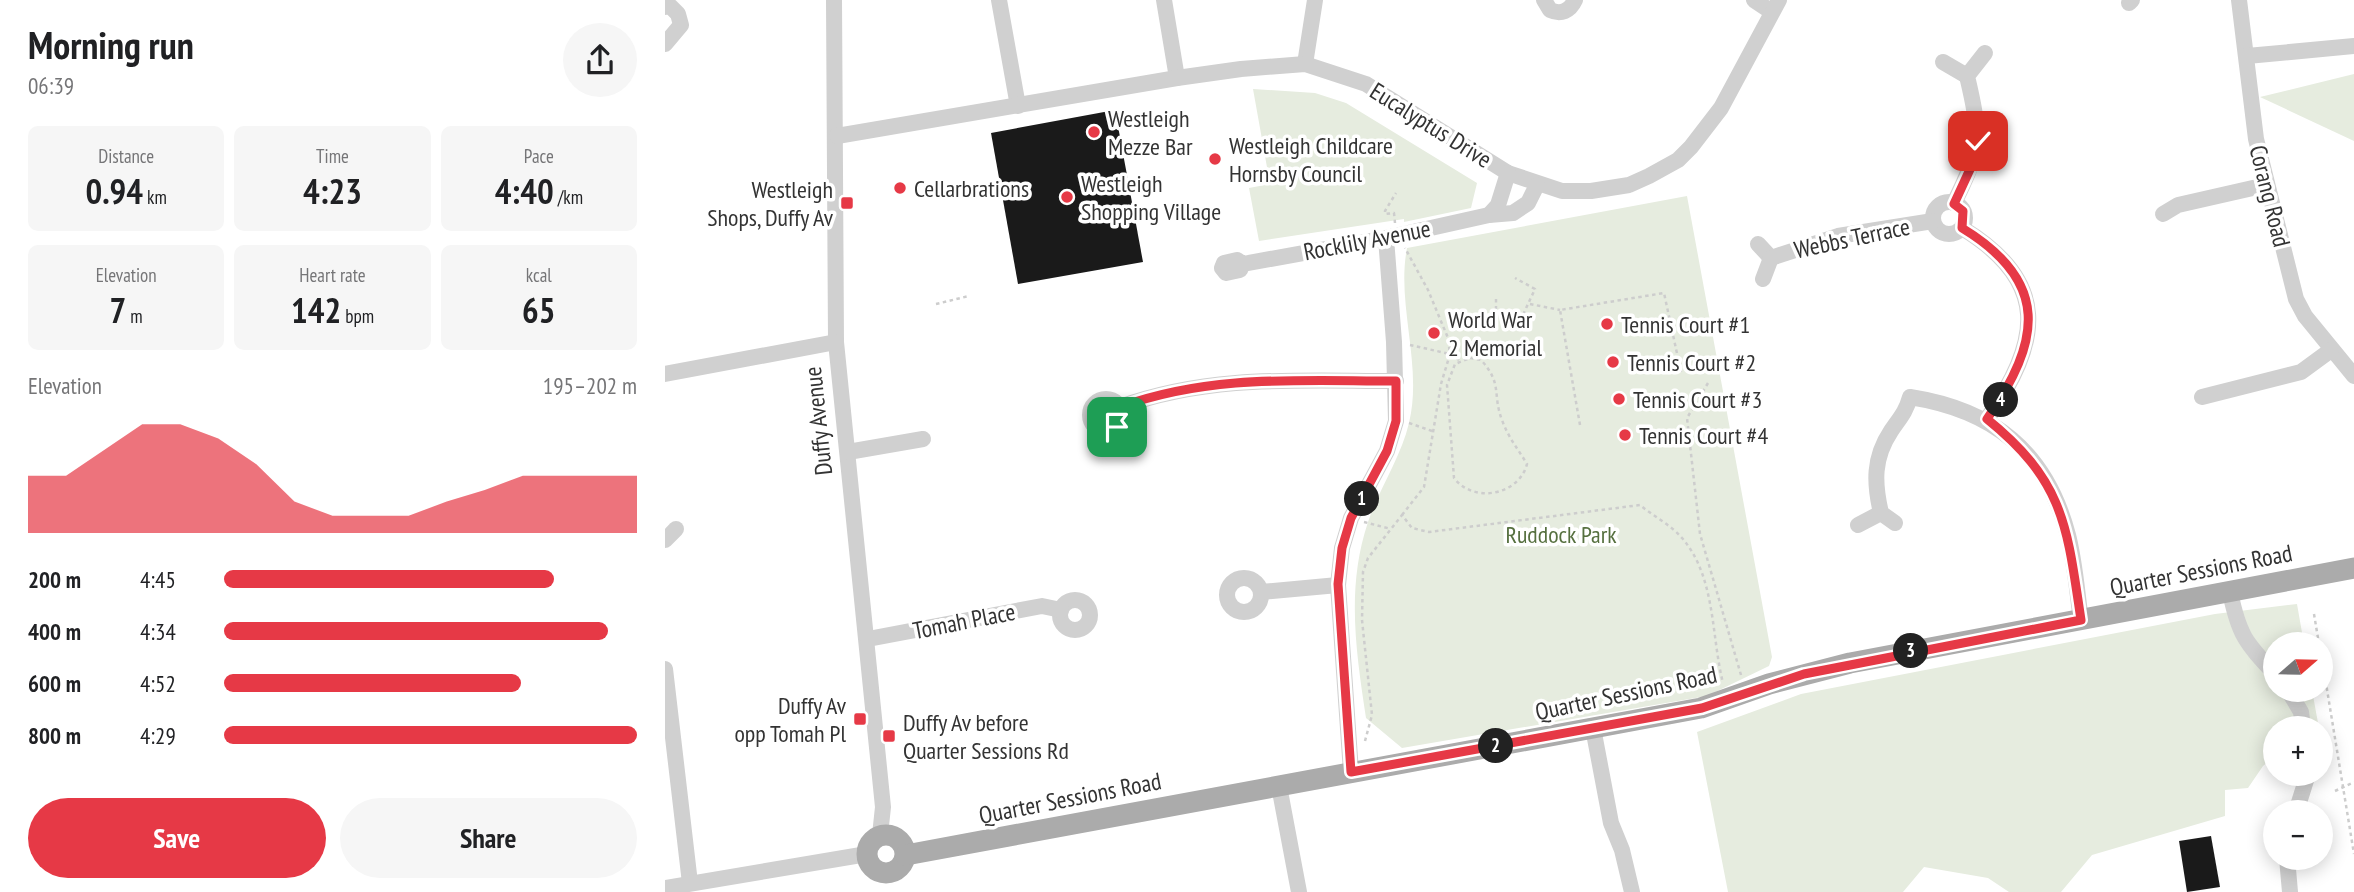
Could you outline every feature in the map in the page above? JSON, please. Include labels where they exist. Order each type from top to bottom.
[{"type":"main road","name":"Quarter Sessions Road","points":[[906,855],[1702,708],[1769,684],[1850,663],[2354,568]]},
{"type":"main road","points":[[880,835],[898,838],[906,855],[890,883],[876,870],[867,853],[871,842],[880,835]]},
{"type":"street","name":"Duffy Avenue","points":[[834,0],[837,136],[836,342],[883,807],[880,835]]},
{"type":"street","points":[[999,0],[1018,106]]},
{"type":"street","points":[[1164,0],[1177,78]]},
{"type":"street","points":[[1305,64],[1315,0]]},
{"type":"street","points":[[1544,0],[1551,10],[1560,13],[1570,9],[1574,0]]},
{"type":"street","name":"Eucalyptus Drive","points":[[837,136],[1177,78],[1305,64],[1366,84],[1508,173],[1537,185],[1577,192],[1629,185],[1678,160],[1710,125],[1776,6],[1754,0]]},
{"type":"street","name":"Corang Road","points":[[2239,0],[2250,102],[2266,186],[2296,299],[2331,350],[2353,374]]},
{"type":"street","points":[[665,7],[670,6],[678,14],[681,25],[665,44]]},
{"type":"street","points":[[2247,56],[2354,46]]},
{"type":"street","points":[[1954,204],[1972,165],[1978,141],[1976,114],[1968,76],[1985,53]]},
{"type":"street","points":[[1943,62],[1968,76]]},
{"type":"street","points":[[1489,215],[1503,194],[1508,173]]},
{"type":"street","name":"Rocklily Avenue","points":[[1244,264],[1392,237],[1489,215],[1513,213],[1523,208],[1537,185]]},
{"type":"street","points":[[2163,214],[2178,205],[2266,186]]},
{"type":"street","points":[[1954,204],[1963,211],[1962,228],[1955,233],[1945,234],[1937,229],[1933,221],[1939,206],[1954,204]]},
{"type":"street","name":"Webbs Terrace","points":[[1771,258],[1838,236],[1933,221]]},
{"type":"street","points":[[1962,228],[1987,243],[2015,271],[2024,294],[2028,321],[2025,350],[2014,382],[1987,419]]},
{"type":"street","points":[[1351,772],[1338,584],[1342,548],[1351,518],[1387,451],[1396,421],[1392,237]]},
{"type":"street","name":"Webbs Terrace","points":[[1758,244],[1771,258]]},
{"type":"street","name":"Webbs Terrace","points":[[1763,279],[1771,258]]},
{"type":"street","points":[[665,374],[836,342]]},
{"type":"street","points":[[2202,397],[2301,372],[2331,350]]},
{"type":"street","points":[[1120,407],[1158,393],[1220,382],[1396,381]]},
{"type":"street","points":[[1895,523],[1881,513],[1875,472],[1877,460],[1891,430],[1905,414],[1910,397],[1938,402],[1987,419],[2015,442],[2038,467],[2056,500],[2068,536],[2081,620]]},
{"type":"street","points":[[848,452],[923,439]]},
{"type":"street","points":[[1858,525],[1881,513]]},
{"type":"street","points":[[1261,592],[1338,584]]},
{"type":"street","points":[[2230,592],[2238,629],[2246,643],[2263,661]]},
{"type":"street","name":"Tomah Place","points":[[868,639],[1042,606],[1061,610]]},
{"type":"street","points":[[665,669],[690,883]]},
{"type":"street","points":[[1593,728],[1611,823],[1622,850],[1632,892]]},
{"type":"street","points":[[1279,786],[1299,892]]},
{"type":"street","points":[[665,888],[867,853]]},
{"type":"street","points":[[2288,870],[2290,892]]},
{"type":"path","points":[[1367,750],[1364,744],[1372,715],[1360,588],[1368,558],[1424,486],[1441,384],[1450,354],[1448,338],[1428,290],[1392,237],[1394,213],[1385,214],[1396,193]]},
{"type":"path","points":[[1496,299],[1496,309],[1521,319],[1535,289],[1515,278]]},
{"type":"path","points":[[1528,304],[1560,310],[1664,293],[1681,372]]},
{"type":"path","points":[[936,304],[969,296]]},
{"type":"path","points":[[1560,310],[1580,425]]},
{"type":"path","points":[[1394,342],[1450,354],[1459,360],[1481,360],[1496,380],[1499,392],[1497,405],[1502,423],[1527,464],[1524,474],[1510,488],[1485,494],[1465,489],[1454,478],[1447,385],[1449,373],[1459,360]]},
{"type":"path","points":[[1708,383],[1687,418],[1688,431],[1700,534],[1741,676]]},
{"type":"path","points":[[1441,384],[1447,385]]},
{"type":"path","points":[[1396,421],[1432,431]]},
{"type":"path","points":[[1402,515],[1412,528],[1429,532],[1640,505],[1681,536],[1699,563],[1724,685]]},
{"type":"path","points":[[1351,518],[1391,529]]},
{"type":"path","points":[[2314,614],[2317,632]]},
{"type":"path","points":[[2329,702],[2354,854]]},
{"type":"path","points":[[2335,791],[2354,782]]},
{"type":"green space","points":[[2354,74],[2354,141],[2260,97]]},
{"type":"green space","points":[[1253,89],[1315,93],[1346,103],[1477,183],[1471,208],[1404,222],[1404,219],[1259,241],[1249,188],[1270,184]]},
{"type":"green space","name":"Ruddock Park","points":[[1687,196],[1772,657],[1769,666],[1707,696],[1402,748],[1366,718],[1356,644],[1355,595],[1361,547],[1368,522],[1409,423],[1413,379],[1405,291],[1407,248]]},
{"type":"green space","points":[[2297,604],[2302,632],[2263,632],[2263,702],[2314,702],[2317,716],[2263,716],[2263,766],[2248,788],[2225,790],[2225,816],[2092,855],[2061,892],[2009,892],[1988,878],[1924,867],[1903,892],[1728,892],[1697,732],[1801,694],[2215,614]]},
{"type":"building","name":"Westleigh Shopping Village","points":[[1115,110],[1143,262],[1018,284],[991,133]]},
{"type":"building","points":[[2211,836],[2220,887],[2187,892],[2179,841]]},
{"type":"place","name":"Westleigh Mezze Bar","points":[[1094,132]]},
{"type":"place","name":"Westleigh Childcare Hornsby Council","points":[[1215,159]]},
{"type":"place","name":"Cellarbrations","points":[[900,188]]},
{"type":"place","name":"Westleigh Shopping Village","points":[[1067,197]]},
{"type":"place","name":"Westleigh Shops, Duffy Av","points":[[847,203]]},
{"type":"place","name":"Tennis Court #1","points":[[1607,324]]},
{"type":"place","name":"World War 2 Memorial","points":[[1434,333]]},
{"type":"place","name":"Tennis Court #2","points":[[1613,362]]},
{"type":"place","name":"Tennis Court #3","points":[[1619,399]]},
{"type":"place","name":"Tennis Court #4","points":[[1625,435]]},
{"type":"place","name":"Duffy Av opp Tomah Pl","points":[[860,719]]},
{"type":"place","name":"Duffy Av before Quarter Sessions Rd","points":[[889,736]]},
{"type":"route","points":[[1117,427],[1122,418],[1120,407],[1158,393],[1210,383],[1396,381],[1396,421],[1387,451],[1351,518],[1342,548],[1338,584],[1351,772],[1702,708],[1769,684],[1850,663],[2081,620],[2068,536],[2056,500],[2038,467],[2015,442],[1987,419],[2014,382],[2025,350],[2028,321],[2024,294],[2015,271],[2002,255],[1962,228],[1965,216],[1959,206],[1954,204],[1972,165],[1978,141]]}]
